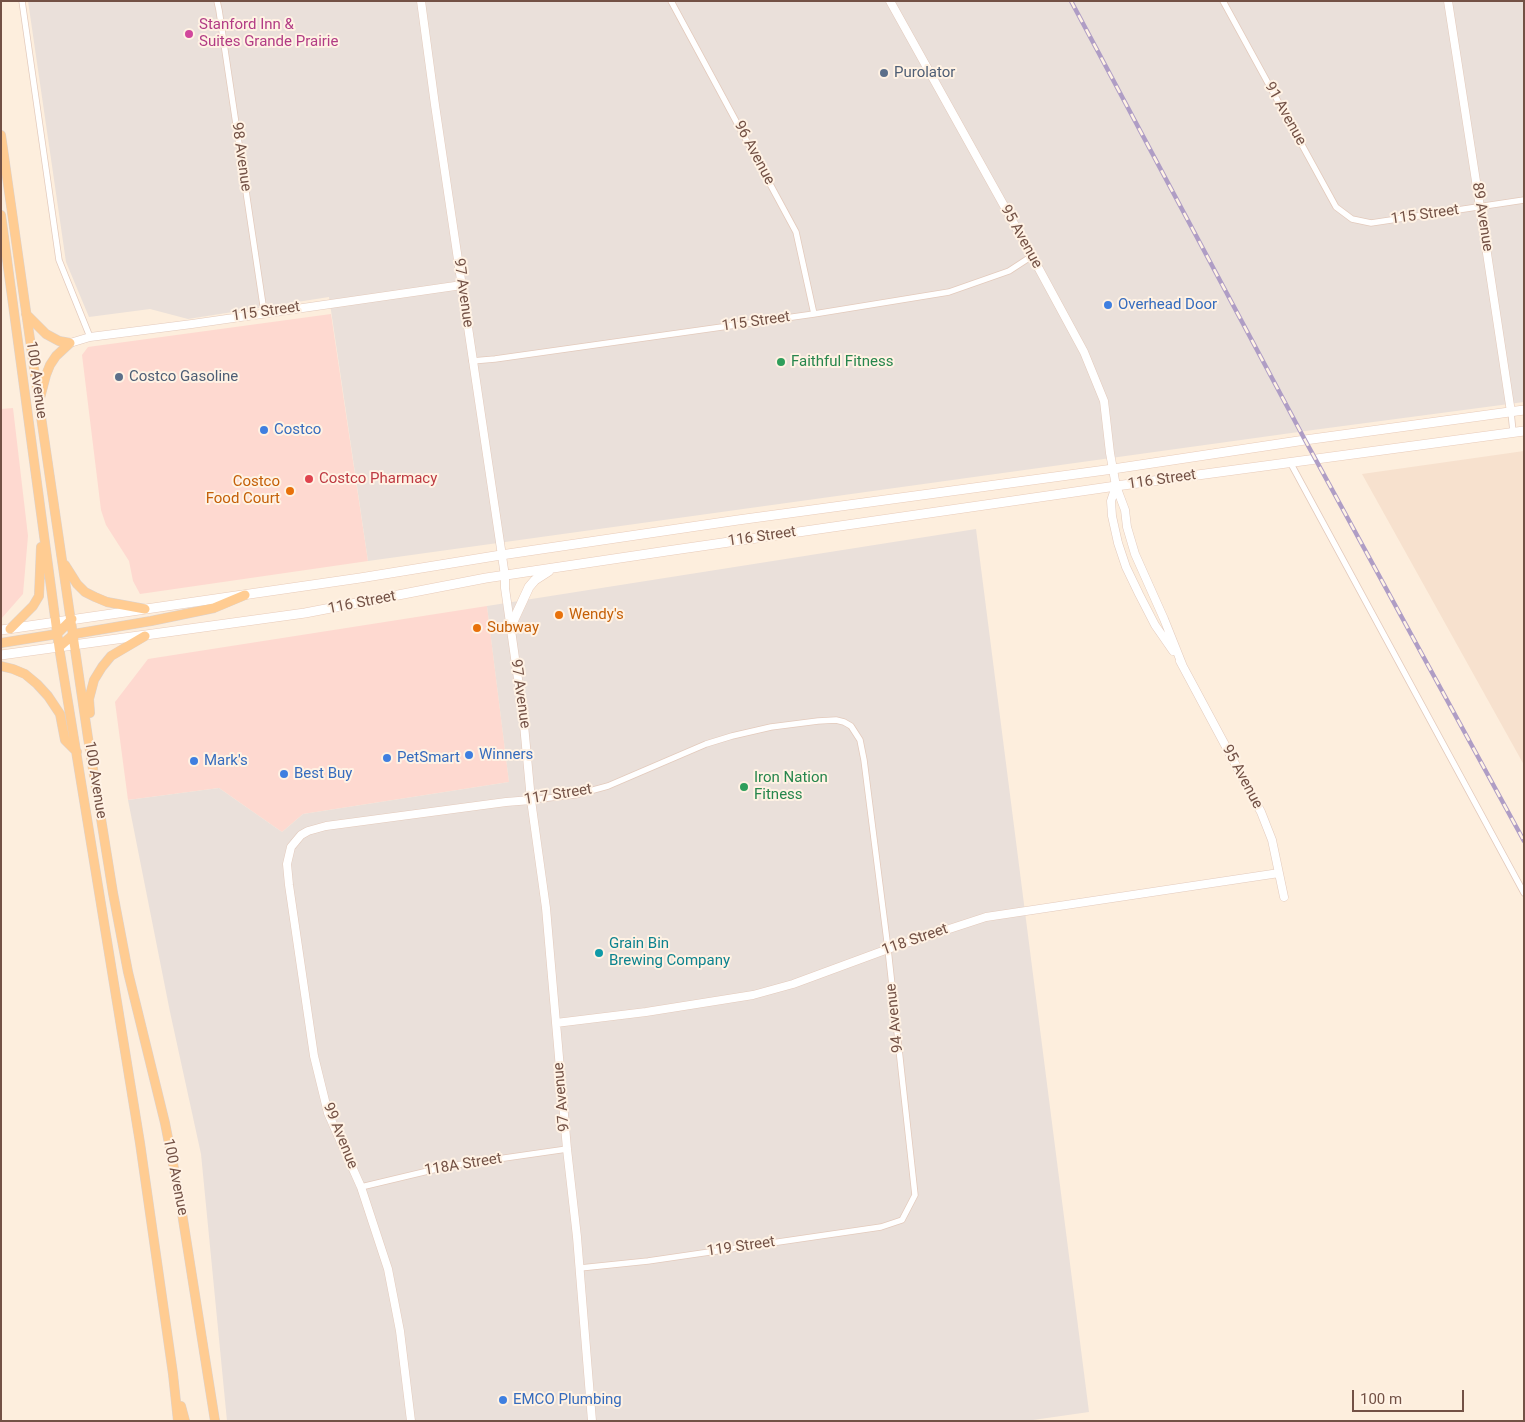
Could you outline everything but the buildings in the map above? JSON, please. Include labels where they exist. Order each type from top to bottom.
[{"type":"main road","name":"100 Avenue","points":[[1,136],[88,738],[128,972],[165,1123],[179,1194],[214,1421]]},
{"type":"main road","name":"100 Avenue","points":[[1,215],[55,621],[140,1144],[178,1421]]},
{"type":"main road","points":[[26,314],[46,334],[59,341],[70,343]]},
{"type":"main road","points":[[39,403],[50,364],[70,343]]},
{"type":"main road","name":"116 Street","points":[[6,630],[55,621],[435,566],[501,554],[1524,410]]},
{"type":"main road","name":"116 Street","points":[[1,655],[305,613],[486,578],[667,551],[1116,486],[1524,431]]},
{"type":"main road","points":[[6,630],[33,606],[39,596],[41,519]]},
{"type":"main road","points":[[63,562],[77,584],[95,598],[145,609]]},
{"type":"main road","points":[[510,628],[529,587],[535,580],[554,568]]},
{"type":"main road","points":[[59,647],[74,634],[214,608],[245,595]]},
{"type":"main road","points":[[1,643],[57,634],[72,619]]},
{"type":"main road","points":[[88,738],[91,726],[89,699],[94,680],[102,666],[112,656],[144,636]]},
{"type":"main road","points":[[1,666],[25,674],[38,684],[60,714],[65,740],[77,752]]},
{"type":"main road","points":[[173,1374],[185,1421]]},
{"type":"street","points":[[22,1],[59,260],[90,337]]},
{"type":"street","name":"98 Avenue","points":[[217,1],[220,10],[264,312]]},
{"type":"street","name":"97 Avenue","points":[[421,1],[505,576],[510,628],[523,714],[531,800],[546,908],[567,1149],[580,1268],[592,1421]]},
{"type":"street","name":"96 Avenue","points":[[671,1],[796,232],[814,314]]},
{"type":"street","name":"95 Avenue","points":[[890,1],[1084,352],[1104,401],[1116,486],[1125,510],[1127,527],[1135,554],[1182,664],[1261,812],[1272,840],[1284,897]]},
{"type":"street","name":"91 Avenue","points":[[1224,1],[1336,207],[1355,220]]},
{"type":"street","name":"89 Avenue","points":[[1448,1],[1513,432]]},
{"type":"street","name":"115 Street","points":[[1355,220],[1371,222],[1524,200]]},
{"type":"street","name":"115 Street","points":[[472,360],[495,359],[814,314],[949,292],[1009,271],[1032,256]]},
{"type":"street","name":"115 Street","points":[[70,343],[90,337],[192,324],[462,284]]},
{"type":"street","points":[[1290,462],[1524,893]]},
{"type":"street","name":"95 Avenue","points":[[1116,486],[1111,501],[1112,516],[1126,567],[1155,625],[1182,664]]},
{"type":"street","name":"117 Street","points":[[291,847],[300,835],[308,830],[326,826],[506,802],[575,795],[608,786],[706,744],[732,736],[818,721],[836,720],[851,726]]},
{"type":"street","name":"94 Avenue","points":[[851,726],[860,740],[864,760],[888,949],[915,1195],[902,1220]]},
{"type":"street","name":"99 Avenue","points":[[291,847],[288,864],[289,885],[314,1056],[328,1113],[361,1187],[388,1269],[400,1331],[411,1421]]},
{"type":"street","name":"118 Street","points":[[556,1023],[646,1012],[753,995],[793,984],[888,949],[986,917],[1279,873]]},
{"type":"street","name":"118A Street","points":[[361,1187],[449,1166],[567,1149]]},
{"type":"street","name":"119 Street","points":[[580,1268],[648,1261],[872,1228],[902,1220]]},
{"type":"shaded area","points":[[28,1],[1524,1],[1524,402],[368,561],[329,297],[188,319],[150,309],[89,317],[66,262]]},
{"type":"shaded area","points":[[331,314],[368,561],[140,594],[133,581],[129,561],[106,525],[101,510],[82,355],[88,347]]},
{"type":"shaded area","points":[[13,408],[28,536],[23,594],[1,619],[1,409]]},
{"type":"shaded area","points":[[1524,451],[1524,765],[1362,474]]},
{"type":"shaded area","points":[[976,529],[1089,1412],[1026,1421],[227,1421],[201,1154],[170,1012],[128,800],[219,788],[282,832],[303,814],[509,782],[487,606]]},
{"type":"shaded area","points":[[487,606],[509,782],[303,814],[282,832],[219,788],[128,800],[115,702],[148,659]]},
{"type":"railway","points":[[1071,1],[1305,440],[1524,841]]},
{"type":"place","name":"Stanford Inn & Suites Grande Prairie","points":[[189,34]]},
{"type":"place","name":"Purolator","points":[[884,73]]},
{"type":"place","name":"Overhead Door","points":[[1108,305]]},
{"type":"place","name":"Faithful Fitness","points":[[781,362]]},
{"type":"place","name":"Costco Gasoline","points":[[119,377]]},
{"type":"place","name":"Costco","points":[[264,430]]},
{"type":"place","name":"Costco Pharmacy","points":[[309,479]]},
{"type":"place","name":"Costco Food Court","points":[[290,491]]},
{"type":"place","name":"Wendy's","points":[[559,615]]},
{"type":"place","name":"Subway","points":[[477,628]]},
{"type":"place","name":"Winners","points":[[469,755]]},
{"type":"place","name":"PetSmart","points":[[387,758]]},
{"type":"place","name":"Mark's","points":[[194,761]]},
{"type":"place","name":"Best Buy","points":[[284,774]]},
{"type":"place","name":"Iron Nation Fitness","points":[[744,787]]},
{"type":"place","name":"Grain Bin Brewing Company","points":[[599,953]]},
{"type":"place","name":"EMCO Plumbing","points":[[503,1400]]}]
